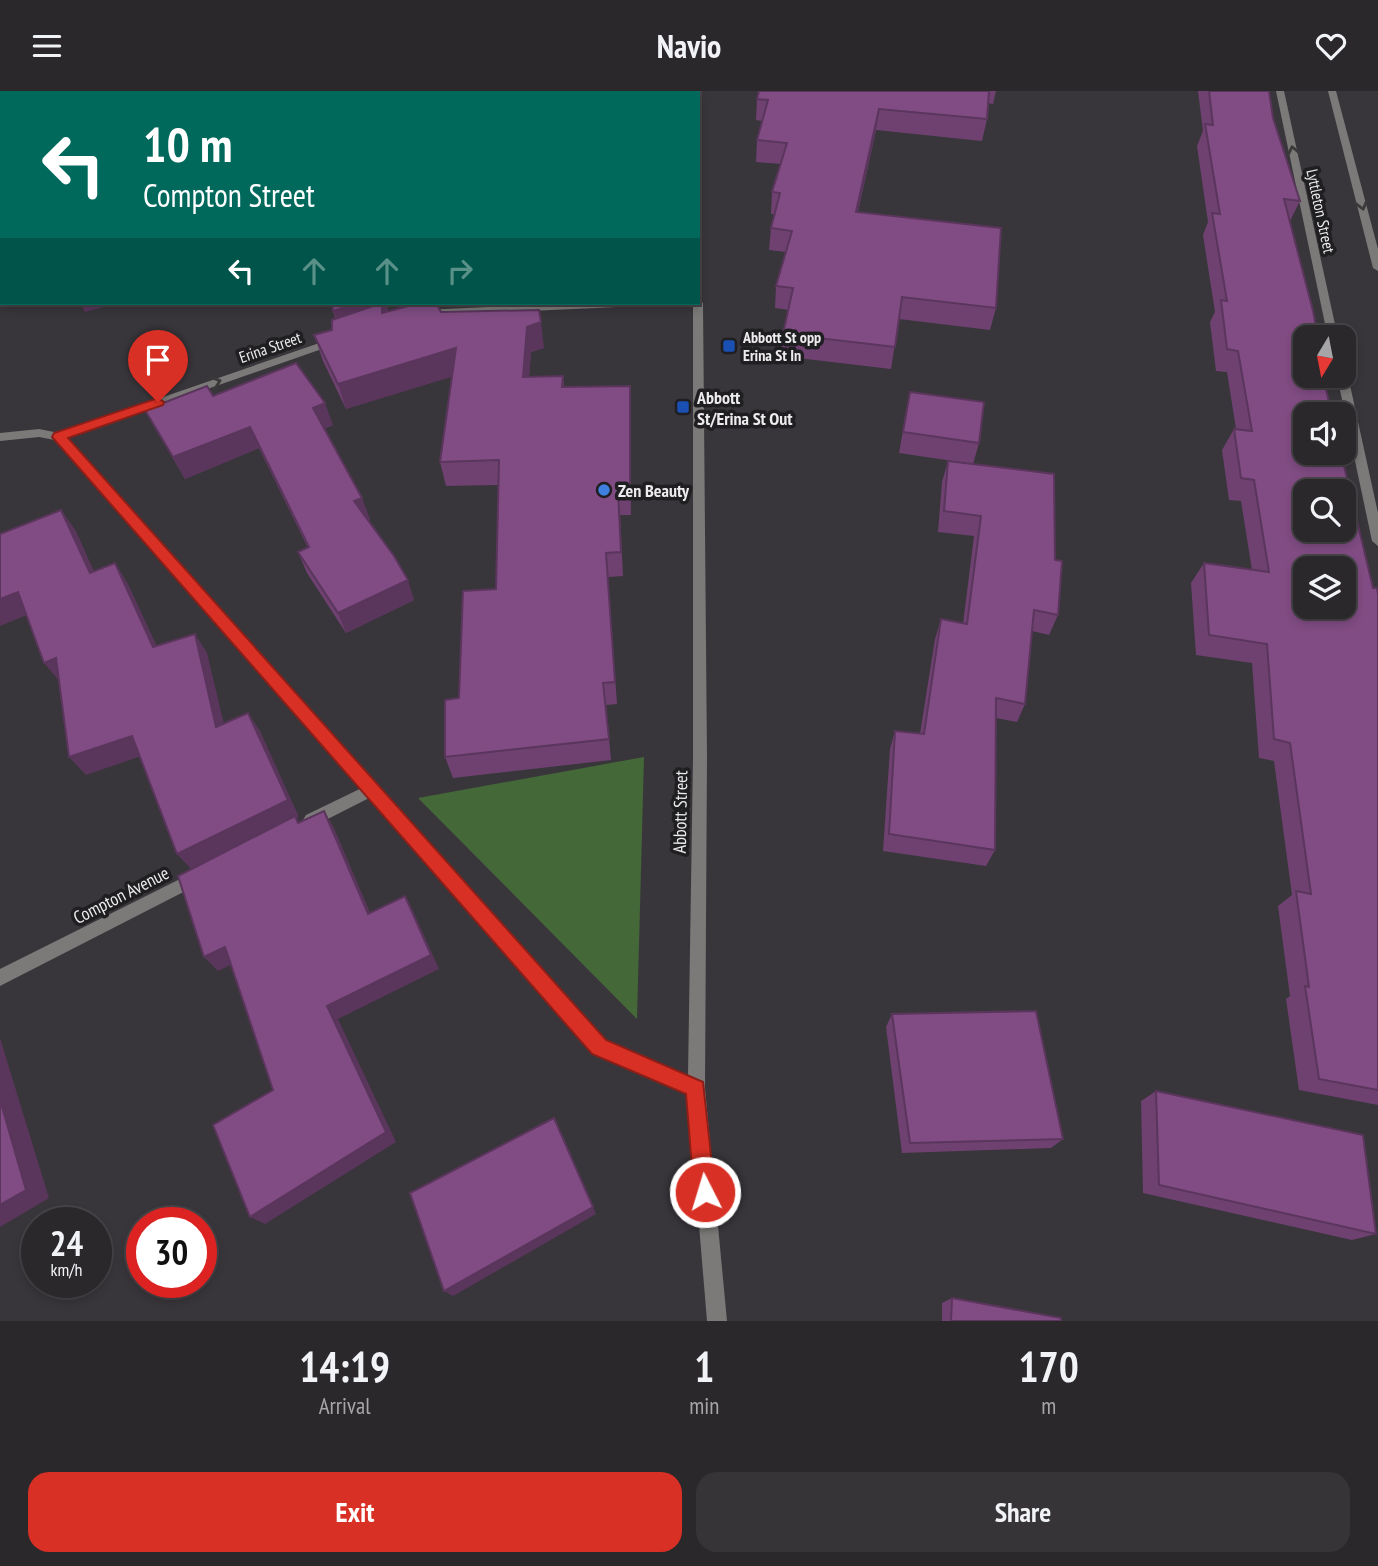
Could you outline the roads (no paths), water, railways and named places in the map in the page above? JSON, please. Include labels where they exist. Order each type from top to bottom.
[{"type":"street","name":"Lyttleton Street","points":[[1280,91],[1330,325]]},
{"type":"street","points":[[1332,91],[1378,268]]},
{"type":"street","points":[[406,316],[431,307],[535,305]]},
{"type":"street","name":"Abbott Street","points":[[698,305],[700,758],[696,1089],[716,1321]]},
{"type":"street","name":"Erina Street","points":[[0,437],[39,433],[59,437],[342,338]]},
{"type":"street","points":[[1345,389],[1378,541]]},
{"type":"street","points":[[59,437],[599,1047],[696,1089]]},
{"type":"street","points":[[294,828],[372,789]]},
{"type":"street","name":"Compton Avenue","points":[[0,978],[208,872]]},
{"type":"place","name":"Abbott St opp Erina St In","points":[[729,346]]},
{"type":"place","name":"Abbott St/Erina St Out","points":[[683,407]]},
{"type":"place","name":"Zen Beauty","points":[[604,490]]}]
